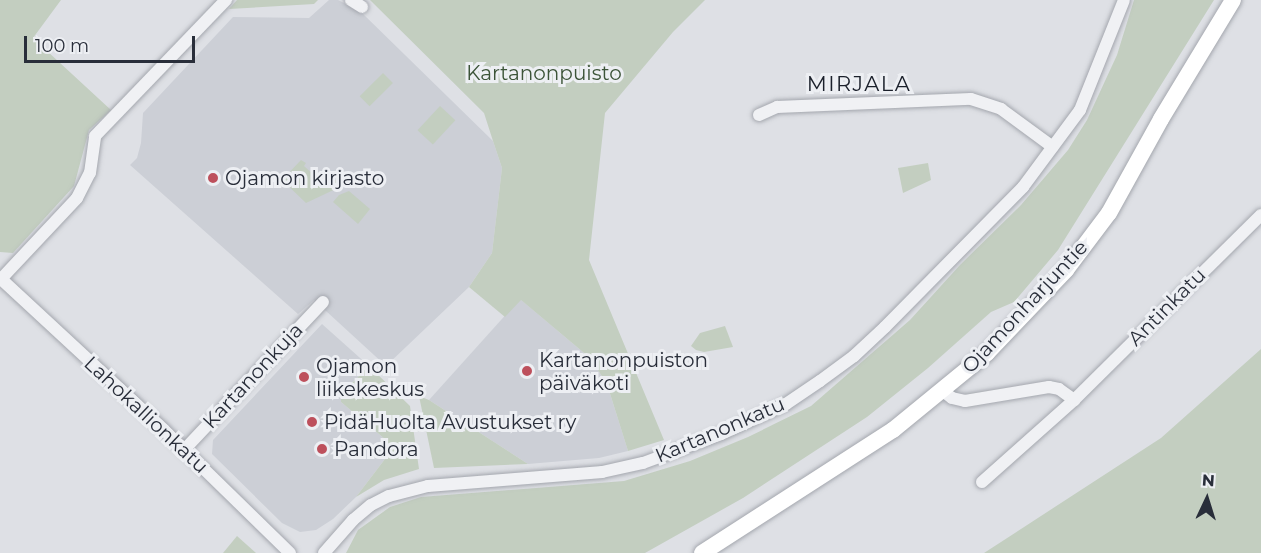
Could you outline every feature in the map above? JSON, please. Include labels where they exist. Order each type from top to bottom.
[{"type":"main road","name":"Ojamonharjuntie","points":[[702,553],[893,430],[987,353],[1066,270],[1109,213],[1161,119],[1233,0]]},
{"type":"street","points":[[1,279],[77,198],[90,173],[95,136],[226,0]]},
{"type":"street","name":"Kartanonkatu","points":[[324,553],[352,520],[371,505],[408,490],[455,483],[602,472],[643,462],[721,434],[786,404],[854,356],[1023,187],[1080,110],[1124,0]]},
{"type":"street","points":[[759,115],[777,107],[789,106],[971,99],[1001,109],[1053,147]]},
{"type":"street","name":"Antinkatu","points":[[982,482],[1074,400],[1261,215]]},
{"type":"street","name":"Lahokallionkatu","points":[[1,279],[184,450],[290,553]]},
{"type":"street","name":"Kartanonkuja","points":[[184,450],[323,302]]},
{"type":"street","points":[[943,391],[952,398],[965,401],[1049,387],[1059,389],[1074,400]]},
{"type":"shaded area","points":[[329,0],[338,0],[360,11],[493,141],[502,168],[492,253],[469,287],[386,366],[314,300],[298,314],[130,165],[137,158],[141,143],[143,113],[233,17],[309,18]]},
{"type":"shaded area","name":"Kartanonpuiston päiväkoti","points":[[520,299],[590,358],[607,384],[628,451],[599,458],[528,464],[429,400]]},
{"type":"shaded area","points":[[322,324],[369,366],[341,394],[341,402],[386,440],[388,455],[356,497],[333,519],[316,530],[300,532],[282,523],[212,454],[213,440]]},
{"type":"green space","points":[[0,0],[61,0],[33,38],[111,110],[89,130],[74,186],[13,253],[0,252]]},
{"type":"green space","points":[[237,0],[318,0],[314,4],[229,9]]},
{"type":"green space","name":"Kartanonpuisto","points":[[370,0],[705,0],[673,32],[605,113],[589,260],[664,440],[628,451],[607,384],[590,358],[521,300],[505,317],[469,287],[492,253],[502,168],[484,113]]},
{"type":"green space","points":[[1134,0],[1214,0],[1058,250],[1014,302],[991,312],[928,368],[867,417],[743,498],[645,553],[346,553],[358,530],[390,507],[421,497],[624,481],[690,461],[748,437],[811,406],[910,320],[960,265],[1021,205],[1068,150],[1087,120],[1117,55]]},
{"type":"green space","points":[[383,73],[393,83],[370,106],[360,96]]},
{"type":"green space","points":[[440,106],[455,120],[433,144],[417,130]]},
{"type":"green space","points":[[301,160],[306,163],[304,166],[324,184],[336,180],[342,186],[306,203],[282,180]]},
{"type":"green space","points":[[928,163],[931,180],[903,193],[898,168]]},
{"type":"green space","points":[[349,191],[370,209],[358,224],[333,202],[339,195]]},
{"type":"green space","points":[[725,326],[733,347],[704,352],[691,346],[700,333]]},
{"type":"green space","points":[[1261,349],[1261,553],[984,553],[1161,438]]},
{"type":"green space","points":[[369,366],[410,406],[419,469],[384,480],[356,497],[388,455],[386,440],[341,402],[341,394]]},
{"type":"green space","points":[[419,396],[429,400],[528,464],[434,468]]},
{"type":"green space","points":[[237,536],[256,553],[223,553]]},
{"type":"place","name":"Ojamon kirjasto","points":[[213,178]]},
{"type":"place","name":"Kartanonpuiston päiväkoti","points":[[527,371]]},
{"type":"place","name":"Ojamon liikekeskus","points":[[304,377]]},
{"type":"place","name":"PidäHuolta Avustukset ry","points":[[312,422]]},
{"type":"place","name":"Pandora","points":[[322,449]]},
{"type":"district","name":"MIRJALA","points":[[859,84]]}]
